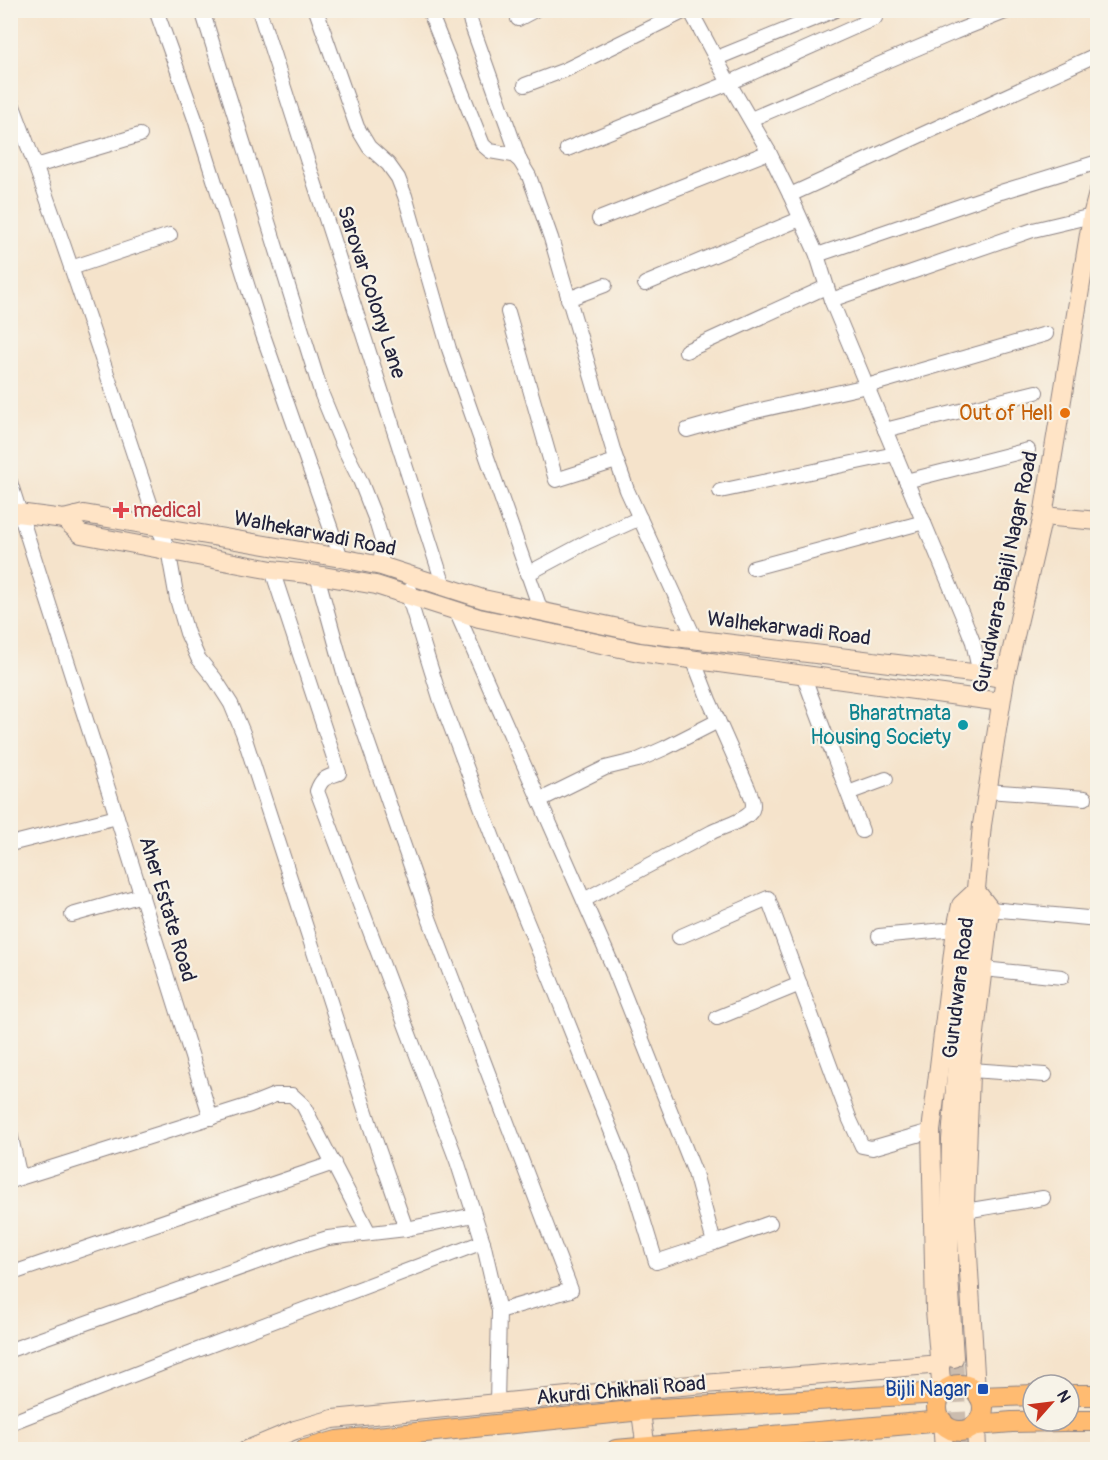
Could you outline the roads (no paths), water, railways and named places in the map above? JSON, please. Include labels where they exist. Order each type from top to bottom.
[{"type":"main road","points":[[976,1425],[983,1412],[983,1404],[978,1394],[962,1385],[948,1388],[942,1394],[937,1407],[938,1414],[947,1427],[962,1431],[976,1425],[1021,1422]]},
{"type":"main road","name":"Akurdi Chikhali Road","points":[[305,1449],[337,1441],[642,1410],[942,1394]]},
{"type":"main road","points":[[978,1394],[1021,1395]]},
{"type":"main road","points":[[1081,1395],[1098,1395]]},
{"type":"main road","points":[[616,1449],[942,1421]]},
{"type":"main road","points":[[1081,1421],[1098,1421]]},
{"type":"street","points":[[156,10],[195,119],[262,332],[341,558]]},
{"type":"street","points":[[202,10],[322,395],[375,518],[382,541],[381,566]]},
{"type":"street","name":"Sarovar Colony Lane","points":[[259,10],[444,586]]},
{"type":"street","points":[[316,10],[357,127],[369,147],[388,164],[398,178],[405,196],[449,349],[541,611]]},
{"type":"street","points":[[429,10],[483,145],[490,151],[513,155],[520,161]]},
{"type":"street","points":[[468,10],[520,161],[529,176],[547,228],[616,460],[627,490],[695,639]]},
{"type":"street","points":[[518,19],[535,10]]},
{"type":"street","points":[[525,85],[565,70],[689,10],[769,152],[817,255],[829,294],[964,619],[980,674]]},
{"type":"street","points":[[717,58],[835,10]]},
{"type":"street","points":[[751,119],[1010,10]]},
{"type":"street","points":[[567,149],[729,83],[875,18]]},
{"type":"street","points":[[790,195],[1098,54]]},
{"type":"street","points":[[10,98],[36,166],[158,527],[168,549],[177,599],[187,633],[198,658],[231,704],[243,733],[406,1229]]},
{"type":"street","points":[[36,166],[140,135]]},
{"type":"street","points":[[599,219],[769,152]]},
{"type":"street","points":[[817,255],[1001,192],[1098,162]]},
{"type":"street","name":"Gurudwara-Biajli Nagar Road","points":[[947,1361],[951,1140],[960,1009],[976,891],[982,825],[1005,679],[1042,516],[1092,216],[1098,193]]},
{"type":"street","points":[[686,351],[829,294],[1033,230],[1092,216]]},
{"type":"street","points":[[645,284],[800,219]]},
{"type":"street","points":[[71,268],[170,236]]},
{"type":"street","points":[[568,298],[605,285]]},
{"type":"street","points":[[508,312],[556,480],[616,460]]},
{"type":"street","points":[[687,430],[747,413],[867,386],[1046,334]]},
{"type":"street","points":[[885,430],[1036,392]]},
{"type":"street","points":[[906,481],[1028,450]]},
{"type":"street","points":[[720,491],[895,454]]},
{"type":"street","name":"Aher Estate Road","points":[[10,482],[15,512],[117,816],[211,1118]]},
{"type":"street","points":[[15,512],[64,519]]},
{"type":"street","name":"Walhekarwadi Road","points":[[64,519],[84,514],[341,558],[381,566],[483,599],[642,633],[980,674],[1005,679]]},
{"type":"street","points":[[1042,516],[1098,521]]},
{"type":"street","name":"Walhekarwadi Road","points":[[64,519],[81,534],[272,570],[376,585],[478,618],[639,652],[1001,702]]},
{"type":"street","points":[[528,574],[587,542],[640,519]]},
{"type":"street","points":[[753,568],[924,522]]},
{"type":"street","points":[[272,570],[339,773],[324,778],[317,791],[457,1161],[483,1242],[499,1311],[497,1403]]},
{"type":"street","points":[[318,575],[346,680],[429,918],[571,1290],[499,1311]]},
{"type":"street","points":[[415,577],[408,595],[440,698],[499,854],[632,1183],[656,1262],[770,1223]]},
{"type":"street","points":[[456,611],[614,969],[695,1173],[714,1243]]},
{"type":"street","points":[[671,656],[674,637]]},
{"type":"street","points":[[584,900],[749,814],[753,808],[753,800],[693,659]]},
{"type":"street","points":[[803,674],[862,831]]},
{"type":"street","points":[[540,800],[605,768],[638,760],[718,721]]},
{"type":"street","points":[[849,793],[886,779]]},
{"type":"street","points":[[987,791],[1085,798]]},
{"type":"street","points":[[10,844],[117,816]]},
{"type":"street","name":"Gurudwara Road","points":[[942,1394],[947,1361],[935,1310],[931,1131],[956,929],[961,905],[976,891],[990,909],[970,1070],[965,1211],[978,1394]]},
{"type":"street","points":[[72,915],[142,895]]},
{"type":"street","points":[[679,937],[768,898],[850,1120],[862,1146],[872,1148],[931,1131]]},
{"type":"street","points":[[990,909],[1098,919]]},
{"type":"street","points":[[879,936],[956,929]]},
{"type":"street","points":[[983,969],[1062,977]]},
{"type":"street","points":[[717,1018],[800,984]]},
{"type":"street","points":[[970,1070],[1045,1075]]},
{"type":"street","points":[[10,1132],[15,1180],[211,1118],[275,1095],[292,1095],[303,1105],[369,1233]]},
{"type":"street","points":[[10,1274],[334,1163]]},
{"type":"street","points":[[965,1211],[1043,1198]]},
{"type":"street","points":[[10,1350],[328,1238],[406,1229],[474,1215]]},
{"type":"street","points":[[10,1423],[483,1242]]},
{"type":"street","points":[[247,1449],[295,1430],[333,1419],[947,1361]]},
{"type":"street","points":[[638,1389],[645,1448]]},
{"type":"street","points":[[942,1421],[944,1449]]},
{"type":"street","points":[[976,1425],[977,1449]]},
{"type":"tunnel","points":[[954,1358],[959,1450]]},
{"type":"place","name":"Out of Hell","points":[[1065,413]]},
{"type":"place","name":"medical","points":[[121,510]]},
{"type":"place","name":"Bharatmata Housing Society","points":[[963,725]]},
{"type":"place","name":"Bijli Nagar","points":[[983,1389]]}]
